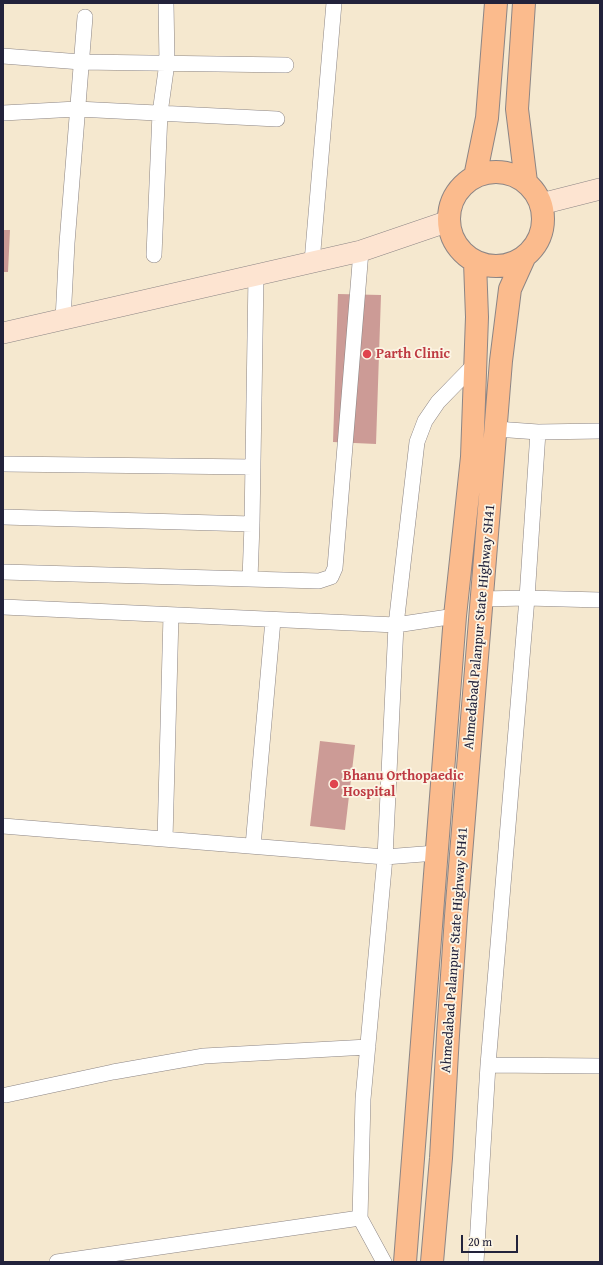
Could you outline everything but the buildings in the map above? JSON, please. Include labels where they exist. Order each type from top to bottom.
[{"type":"main road","points":[[475,177],[487,118],[496,3]]},
{"type":"main road","points":[[524,3],[516,109],[526,182]]},
{"type":"main road","points":[[488,173],[501,173],[514,176],[526,182],[535,192],[541,204],[544,224],[538,243],[524,258],[508,265],[491,266],[475,262],[456,245],[449,221],[452,204],[461,188],[475,177],[488,173]]},
{"type":"main road","name":"Ahmedabad Palanpur State Highway SH41","points":[[432,1262],[441,1158],[455,932],[501,361],[510,289],[524,258]]},
{"type":"main road","name":"Ahmedabad Palanpur State Highway SH41","points":[[405,1262],[454,616],[472,457],[477,317],[475,262]]},
{"type":"street","points":[[154,255],[160,113],[166,63],[166,3]]},
{"type":"street","points":[[312,262],[334,3]]},
{"type":"street","points":[[63,320],[67,243],[85,17]]},
{"type":"street","points":[[3,56],[81,62],[286,65]]},
{"type":"street","points":[[3,113],[77,109],[277,119]]},
{"type":"street","points":[[541,204],[600,189]]},
{"type":"street","points":[[3,333],[361,251],[449,221]]},
{"type":"street","points":[[3,572],[318,581],[331,577],[335,568],[361,251]]},
{"type":"street","points":[[250,579],[256,275]]},
{"type":"street","points":[[384,1262],[360,1218],[363,1100],[385,856],[396,625],[417,442],[425,421],[438,402],[476,364]]},
{"type":"street","points":[[496,429],[538,432],[600,431]]},
{"type":"street","points":[[476,1262],[488,1065],[527,598],[538,432]]},
{"type":"street","points":[[3,464],[253,467]]},
{"type":"street","points":[[3,517],[252,524]]},
{"type":"street","points":[[482,599],[527,598],[600,600]]},
{"type":"street","points":[[3,607],[396,625],[454,616]]},
{"type":"street","points":[[165,839],[171,615]]},
{"type":"street","points":[[253,846],[273,620]]},
{"type":"street","points":[[3,826],[385,856],[436,853]]},
{"type":"street","points":[[6,1095],[113,1072],[204,1056],[368,1047]]},
{"type":"street","points":[[488,1065],[600,1066]]},
{"type":"street","points":[[57,1262],[360,1218]]},
{"type":"place","name":"Parth Clinic","points":[[367,354]]},
{"type":"place","name":"Bhanu Orthopaedic Hospital","points":[[334,784]]}]
